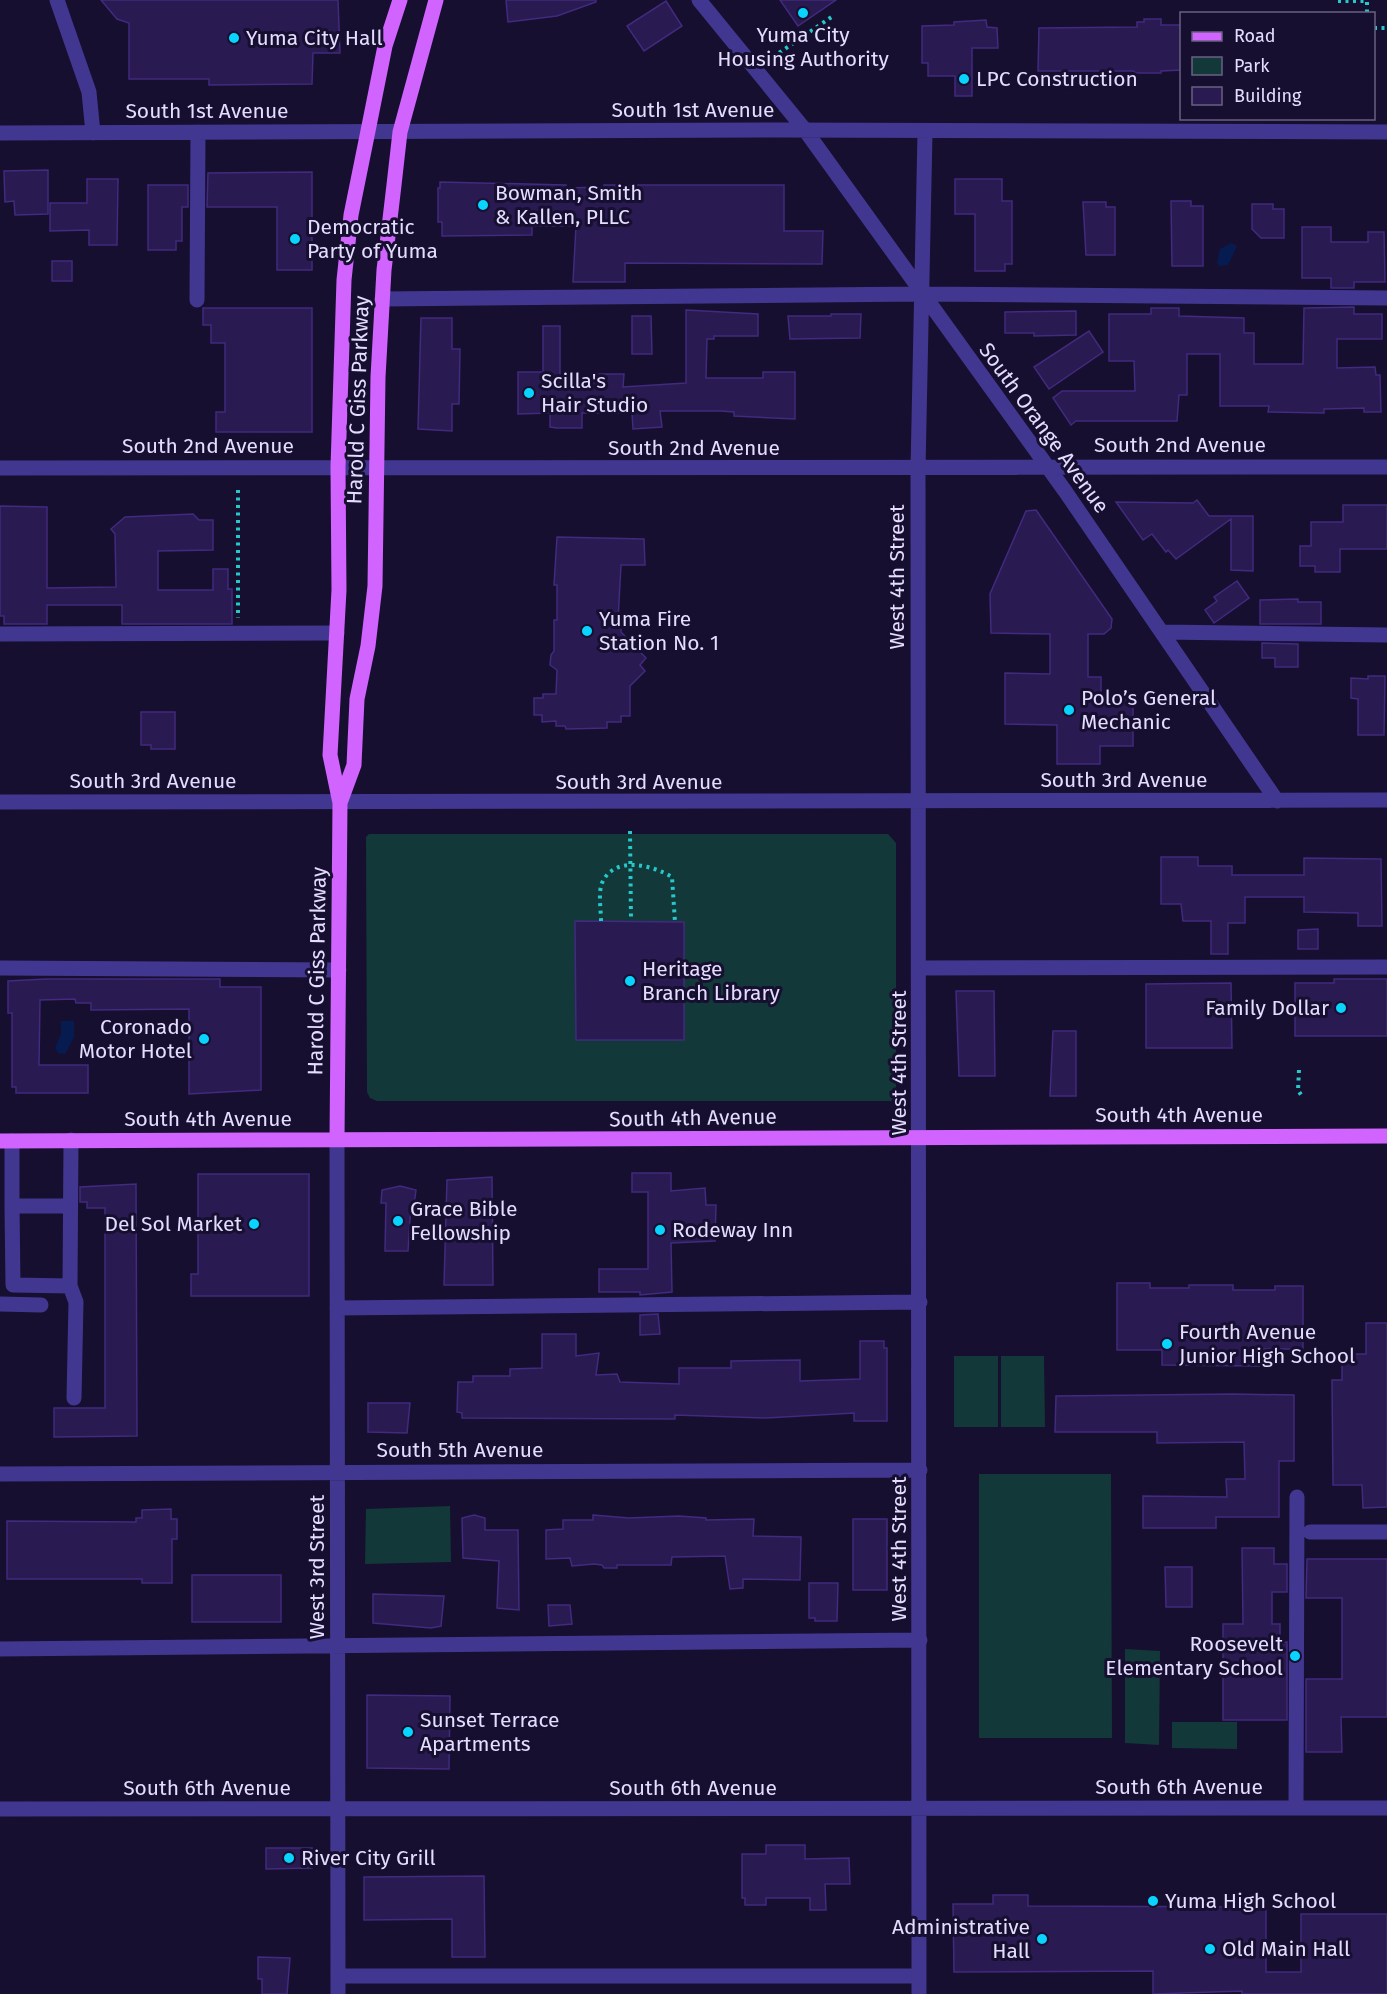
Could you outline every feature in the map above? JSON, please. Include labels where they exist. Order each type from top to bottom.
[{"type":"main road","name":"Harold C Giss Parkway","points":[[337,1140],[340,803],[330,755],[337,633],[338,467],[344,280],[351,215],[385,46],[400,0]]},
{"type":"main road","name":"Harold C Giss Parkway","points":[[340,803],[354,765],[357,699],[375,586],[374,467],[382,299],[400,132],[436,0]]},
{"type":"main road","name":"South 4th Avenue","points":[[6,1141],[1387,1136]]},
{"type":"street","points":[[57,0],[89,92],[93,133]]},
{"type":"street","name":"South Orange Avenue","points":[[699,0],[805,130],[1046,466],[1277,801]]},
{"type":"street","name":"South 1st Avenue","points":[[0,133],[805,130],[925,133],[1387,132]]},
{"type":"street","points":[[197,300],[198,132]]},
{"type":"street","name":"West 4th Street","points":[[920,1994],[918,469],[925,133]]},
{"type":"street","points":[[382,299],[921,294],[1387,298]]},
{"type":"street","name":"South 2nd Avenue","points":[[0,468],[1387,467]]},
{"type":"street","points":[[1162,632],[1387,635]]},
{"type":"street","points":[[0,634],[337,633]]},
{"type":"street","points":[[1277,801],[1387,800]]},
{"type":"street","name":"South 3rd Avenue","points":[[0,802],[1277,801]]},
{"type":"street","points":[[920,968],[1387,967]]},
{"type":"street","points":[[0,968],[339,970]]},
{"type":"street","points":[[71,1140],[70,1286],[76,1302],[74,1398]]},
{"type":"street","name":"West 3rd Street","points":[[337,1140],[338,1994]]},
{"type":"street","points":[[6,1141],[12,1206],[6,1285],[70,1286]]},
{"type":"street","points":[[12,1206],[70,1206]]},
{"type":"street","points":[[337,1308],[920,1302]]},
{"type":"street","points":[[0,1305],[41,1305]]},
{"type":"street","name":"South 5th Avenue","points":[[0,1474],[920,1470]]},
{"type":"street","points":[[1296,1808],[1297,1497]]},
{"type":"street","points":[[1310,1532],[1387,1532]]},
{"type":"street","points":[[0,1650],[920,1640]]},
{"type":"street","name":"South 6th Avenue","points":[[0,1809],[1387,1808]]},
{"type":"street","points":[[338,1976],[919,1976]]},
{"type":"path","points":[[1338,1],[1367,1],[1367,12]]},
{"type":"path","points":[[773,57],[833,16]]},
{"type":"path","points":[[238,490],[238,633]]},
{"type":"path","points":[[630,831],[631,921]]},
{"type":"path","points":[[601,921],[601,884],[609,873],[630,865],[647,865],[672,877],[675,922]]},
{"type":"path","points":[[1299,1070],[1298,1090],[1303,1098]]},
{"type":"green space","points":[[369,834],[888,834],[896,843],[896,1095],[891,1101],[377,1101],[370,1098],[367,1092],[366,837]]},
{"type":"green space","points":[[954,1356],[998,1356],[998,1427],[954,1427]]},
{"type":"green space","points":[[1001,1356],[1044,1356],[1045,1427],[1001,1427]]},
{"type":"green space","points":[[979,1474],[1111,1474],[1112,1738],[979,1738]]},
{"type":"green space","points":[[450,1506],[451,1562],[365,1564],[366,1509]]},
{"type":"green space","points":[[1125,1649],[1160,1651],[1159,1745],[1125,1743]]},
{"type":"green space","points":[[1172,1722],[1237,1722],[1237,1749],[1172,1748]]},
{"type":"water","points":[[1231,243],[1237,246],[1228,265],[1219,266],[1217,262],[1220,249]]},
{"type":"water","points":[[61,1021],[74,1021],[74,1037],[65,1054],[58,1053],[55,1048],[61,1034]]},
{"type":"building","name":"Yuma City Hall","points":[[101,0],[338,0],[340,53],[313,53],[312,84],[209,85],[209,79],[129,79],[129,23],[117,19]]},
{"type":"building","points":[[506,0],[596,0],[596,2],[557,16],[508,22]]},
{"type":"building","name":"Yuma City Housing Authority","points":[[780,0],[836,0],[798,26]]},
{"type":"building","points":[[666,1],[682,26],[644,51],[627,26]]},
{"type":"building","points":[[1144,19],[1161,19],[1161,25],[1180,25],[1180,70],[1161,71],[1161,73],[1038,71],[1039,28],[1137,27],[1137,22],[1144,22]]},
{"type":"building","points":[[986,20],[987,27],[997,28],[998,48],[972,48],[972,96],[955,96],[955,76],[928,76],[928,63],[922,63],[922,26],[954,25],[954,22]]},
{"type":"building","points":[[48,170],[48,214],[15,215],[14,201],[5,202],[4,171]]},
{"type":"building","name":"Democratic Party of Yuma","points":[[312,172],[312,270],[277,270],[277,207],[207,207],[208,173]]},
{"type":"building","points":[[87,179],[118,179],[117,245],[89,245],[89,230],[50,231],[50,203],[87,203]]},
{"type":"building","points":[[955,179],[1002,179],[1002,201],[1012,201],[1012,264],[1005,264],[1005,271],[975,271],[975,214],[955,214]]},
{"type":"building","points":[[440,182],[566,185],[566,188],[604,187],[604,185],[784,185],[784,231],[823,231],[822,264],[625,263],[625,282],[573,282],[576,226],[532,226],[532,235],[442,236],[442,222],[438,222]]},
{"type":"building","points":[[148,185],[188,185],[188,207],[182,207],[182,241],[176,241],[176,250],[148,250]]},
{"type":"building","points":[[1171,201],[1191,201],[1191,206],[1203,206],[1203,266],[1172,266]]},
{"type":"building","points":[[1083,202],[1106,202],[1106,207],[1115,207],[1115,255],[1086,255]]},
{"type":"building","points":[[1252,204],[1273,204],[1273,209],[1284,209],[1284,238],[1261,238],[1252,229]]},
{"type":"building","points":[[1302,227],[1331,227],[1331,242],[1368,242],[1368,232],[1384,232],[1385,282],[1354,282],[1354,288],[1331,288],[1331,278],[1302,278]]},
{"type":"building","points":[[52,261],[72,261],[72,281],[52,281]]},
{"type":"building","points":[[1354,307],[1354,314],[1382,314],[1382,339],[1337,339],[1337,368],[1375,367],[1376,375],[1380,375],[1381,412],[1364,412],[1364,408],[1324,409],[1324,413],[1268,412],[1269,406],[1220,406],[1220,354],[1187,354],[1187,395],[1179,395],[1177,421],[1076,421],[1071,425],[1053,398],[1062,391],[1135,391],[1134,361],[1109,361],[1109,314],[1151,314],[1151,308],[1179,308],[1179,316],[1244,318],[1244,333],[1254,333],[1254,364],[1303,364],[1304,308]]},
{"type":"building","points":[[203,308],[312,308],[312,432],[216,432],[216,412],[225,412],[225,343],[211,343],[211,325],[203,325]]},
{"type":"building","points":[[686,310],[758,314],[758,336],[714,336],[714,339],[707,339],[706,378],[763,378],[763,372],[795,372],[795,419],[734,416],[734,412],[721,411],[660,411],[662,427],[633,429],[632,413],[582,413],[582,428],[557,428],[550,427],[550,413],[518,414],[518,372],[543,372],[543,326],[560,326],[560,381],[599,380],[599,374],[624,374],[623,387],[686,383]]},
{"type":"building","points":[[1076,311],[1076,335],[1034,336],[1034,333],[1005,333],[1005,312]]},
{"type":"building","points":[[831,314],[861,314],[860,338],[790,339],[788,316],[831,316]]},
{"type":"building","points":[[632,316],[651,316],[652,354],[632,354]]},
{"type":"building","points":[[421,318],[452,318],[452,349],[460,349],[459,404],[452,404],[452,431],[418,429]]},
{"type":"building","points":[[1089,331],[1103,352],[1049,389],[1034,367]]},
{"type":"building","points":[[1197,500],[1209,516],[1253,516],[1253,571],[1231,570],[1231,519],[1176,559],[1168,550],[1166,552],[1152,534],[1143,540],[1116,502],[1193,503]]},
{"type":"building","points":[[1343,505],[1387,505],[1387,549],[1340,549],[1340,572],[1315,572],[1315,566],[1300,566],[1300,546],[1311,546],[1311,522],[1343,522]]},
{"type":"building","points":[[0,506],[47,507],[47,588],[116,587],[115,534],[111,529],[125,517],[193,514],[199,520],[213,520],[213,550],[158,551],[158,590],[213,590],[213,569],[228,569],[228,589],[232,589],[232,624],[122,624],[122,605],[47,605],[47,624],[4,624],[4,616],[0,616]]},
{"type":"building","points":[[1036,510],[1112,619],[1111,628],[1104,634],[1088,634],[1088,677],[1101,677],[1101,696],[1133,696],[1133,746],[1100,746],[1100,764],[1057,764],[1057,725],[1005,724],[1005,673],[1050,674],[1050,634],[991,633],[990,594],[1026,511]]},
{"type":"building","name":"Yuma Fire Station No. 1","points":[[557,537],[644,539],[645,565],[621,565],[618,620],[621,619],[621,632],[646,658],[640,665],[645,671],[630,686],[630,716],[621,716],[621,722],[607,722],[607,728],[566,729],[565,726],[556,726],[556,721],[542,722],[542,715],[534,715],[534,698],[543,698],[543,694],[556,694],[557,670],[550,665],[554,651],[554,620],[557,620],[557,585],[554,585]]},
{"type":"building","points":[[1237,581],[1249,598],[1214,623],[1205,610],[1217,601],[1214,597]]},
{"type":"building","points":[[1298,599],[1298,602],[1321,602],[1321,624],[1260,624],[1260,600]]},
{"type":"building","points":[[1262,643],[1298,644],[1298,667],[1275,667],[1275,658],[1262,658]]},
{"type":"building","points":[[1368,676],[1385,676],[1384,735],[1358,735],[1358,699],[1351,698],[1351,678],[1368,679]]},
{"type":"building","points":[[141,712],[175,712],[175,749],[151,749],[151,745],[141,745]]},
{"type":"building","points":[[1161,857],[1198,857],[1198,866],[1232,866],[1232,875],[1304,875],[1304,858],[1381,859],[1382,926],[1358,926],[1358,913],[1304,912],[1304,897],[1245,897],[1245,923],[1228,923],[1228,954],[1211,954],[1211,921],[1183,921],[1181,904],[1161,904]]},
{"type":"building","name":"Heritage Branch Library","points":[[575,921],[684,922],[684,1040],[576,1040]]},
{"type":"building","points":[[1318,929],[1318,949],[1298,949],[1298,930]]},
{"type":"building","name":"Coronado Motor Hotel","points":[[220,979],[220,987],[261,987],[261,1090],[189,1094],[189,1009],[91,1010],[91,1003],[76,1003],[75,999],[40,1000],[39,1065],[88,1065],[88,1093],[16,1093],[16,1087],[12,1087],[12,1013],[8,1013],[8,981]]},
{"type":"building","name":"Family Dollar","points":[[1334,979],[1387,979],[1387,1036],[1295,1036],[1295,983],[1334,983]]},
{"type":"building","points":[[1231,983],[1232,1048],[1146,1048],[1146,984]]},
{"type":"building","points":[[956,991],[994,991],[995,1076],[959,1076]]},
{"type":"building","points":[[1053,1031],[1076,1031],[1076,1096],[1050,1096]]},
{"type":"building","name":"Rodeway Inn","points":[[632,1173],[671,1173],[671,1191],[705,1188],[706,1205],[716,1205],[715,1241],[671,1243],[672,1292],[640,1295],[640,1292],[599,1292],[599,1269],[648,1269],[648,1192],[632,1192]]},
{"type":"building","name":"Del Sol Market","points":[[198,1174],[309,1174],[309,1296],[191,1296],[191,1274],[198,1274]]},
{"type":"building","points":[[492,1177],[493,1285],[444,1285],[447,1180]]},
{"type":"building","points":[[136,1184],[137,1436],[54,1437],[54,1408],[105,1408],[105,1208],[87,1208],[87,1202],[80,1202],[80,1187]]},
{"type":"building","name":"Grace Bible Fellowship","points":[[400,1186],[416,1190],[414,1205],[411,1205],[408,1251],[385,1251],[386,1203],[381,1203],[382,1190]]},
{"type":"building","points":[[1117,1283],[1150,1283],[1150,1288],[1233,1285],[1233,1290],[1275,1290],[1275,1286],[1303,1286],[1303,1349],[1260,1349],[1260,1366],[1162,1365],[1162,1350],[1117,1350]]},
{"type":"building","points":[[658,1314],[660,1334],[640,1335],[640,1315]]},
{"type":"building","points":[[1366,1323],[1387,1323],[1387,1507],[1363,1508],[1362,1485],[1333,1485],[1332,1380],[1342,1380],[1342,1354],[1366,1354]]},
{"type":"building","points":[[542,1334],[576,1334],[576,1356],[599,1353],[596,1375],[617,1374],[620,1382],[679,1384],[679,1368],[731,1368],[731,1361],[800,1360],[800,1381],[860,1379],[860,1341],[884,1341],[884,1348],[887,1348],[887,1421],[854,1421],[854,1413],[766,1418],[675,1415],[675,1419],[462,1418],[462,1413],[457,1412],[458,1382],[473,1382],[473,1376],[510,1376],[510,1369],[542,1368]]},
{"type":"building","points":[[1294,1395],[1294,1461],[1279,1461],[1279,1517],[1216,1517],[1216,1528],[1143,1528],[1143,1496],[1227,1497],[1226,1479],[1245,1479],[1244,1442],[1157,1443],[1157,1432],[1055,1432],[1056,1396]]},
{"type":"building","points":[[368,1403],[410,1403],[407,1433],[368,1432]]},
{"type":"building","points":[[171,1509],[171,1519],[177,1519],[177,1539],[172,1539],[172,1583],[142,1583],[142,1579],[7,1579],[7,1521],[136,1522],[136,1518],[142,1518],[142,1510]]},
{"type":"building","points":[[474,1515],[485,1518],[485,1530],[518,1530],[519,1610],[497,1608],[499,1561],[463,1558],[462,1518]]},
{"type":"building","points":[[593,1515],[629,1518],[679,1516],[706,1518],[706,1520],[754,1519],[753,1536],[801,1537],[800,1580],[743,1579],[743,1588],[730,1589],[725,1556],[672,1557],[671,1565],[617,1565],[617,1568],[604,1568],[602,1565],[594,1564],[572,1566],[570,1558],[546,1559],[546,1530],[563,1529],[563,1520],[593,1520]]},
{"type":"building","points":[[853,1519],[887,1519],[887,1590],[853,1590]]},
{"type":"building","points":[[1242,1548],[1274,1548],[1274,1564],[1287,1564],[1287,1592],[1272,1592],[1272,1624],[1280,1624],[1280,1642],[1287,1642],[1287,1720],[1223,1720],[1223,1624],[1243,1624]]},
{"type":"building","points":[[1307,1559],[1387,1559],[1387,1717],[1341,1717],[1342,1752],[1306,1752],[1306,1679],[1342,1679],[1342,1598],[1306,1598]]},
{"type":"building","points":[[1165,1567],[1192,1567],[1192,1607],[1166,1607]]},
{"type":"building","points":[[192,1575],[281,1575],[281,1622],[192,1622]]},
{"type":"building","points":[[809,1583],[838,1583],[837,1621],[815,1621],[815,1618],[809,1618]]},
{"type":"building","points":[[373,1594],[444,1596],[441,1626],[431,1628],[373,1623]]},
{"type":"building","points":[[548,1605],[570,1605],[572,1624],[549,1626]]},
{"type":"building","name":"Sunset Terrace Apartments","points":[[367,1695],[450,1696],[449,1769],[367,1768]]},
{"type":"building","points":[[766,1845],[805,1845],[805,1859],[849,1858],[850,1884],[825,1884],[826,1910],[810,1910],[810,1898],[766,1898],[766,1905],[745,1905],[745,1898],[742,1898],[742,1854],[766,1854]]},
{"type":"building","name":"River City Grill","points":[[266,1848],[312,1848],[312,1868],[266,1869]]},
{"type":"building","points":[[484,1876],[485,1957],[452,1957],[452,1919],[364,1920],[364,1877]]},
{"type":"building","points":[[993,1895],[1028,1895],[1028,1906],[1266,1907],[1266,1972],[1301,1972],[1301,1914],[1387,1914],[1387,1994],[1242,1994],[1242,1991],[1153,1994],[1153,1971],[954,1972],[953,1904],[993,1904]]},
{"type":"building","points":[[258,1957],[290,1958],[287,1994],[262,1994],[262,1979],[258,1979]]},
{"type":"place","name":"Yuma City Housing Authority","points":[[803,13]]},
{"type":"place","name":"Yuma City Hall","points":[[234,38]]},
{"type":"place","name":"LPC Construction","points":[[964,79]]},
{"type":"place","name":"Bowman, Smith & Kallen, PLLC","points":[[483,205]]},
{"type":"place","name":"Democratic Party of Yuma","points":[[295,239]]},
{"type":"place","name":"Scilla's Hair Studio","points":[[529,393]]},
{"type":"place","name":"Yuma Fire Station No. 1","points":[[587,631]]},
{"type":"place","name":"Polo’s General Mechanic","points":[[1069,710]]},
{"type":"place","name":"Heritage Branch Library","points":[[630,981]]},
{"type":"place","name":"Family Dollar","points":[[1341,1008]]},
{"type":"place","name":"Coronado Motor Hotel","points":[[204,1039]]},
{"type":"place","name":"Grace Bible Fellowship","points":[[398,1221]]},
{"type":"place","name":"Del Sol Market","points":[[254,1224]]},
{"type":"place","name":"Rodeway Inn","points":[[660,1230]]},
{"type":"place","name":"Fourth Avenue Junior High School","points":[[1167,1344]]},
{"type":"place","name":"Roosevelt Elementary School","points":[[1295,1656]]},
{"type":"place","name":"Sunset Terrace Apartments","points":[[408,1732]]},
{"type":"place","name":"River City Grill","points":[[289,1858]]},
{"type":"place","name":"Yuma High School","points":[[1153,1901]]},
{"type":"place","name":"Administrative Hall","points":[[1042,1939]]},
{"type":"place","name":"Old Main Hall","points":[[1210,1949]]}]
